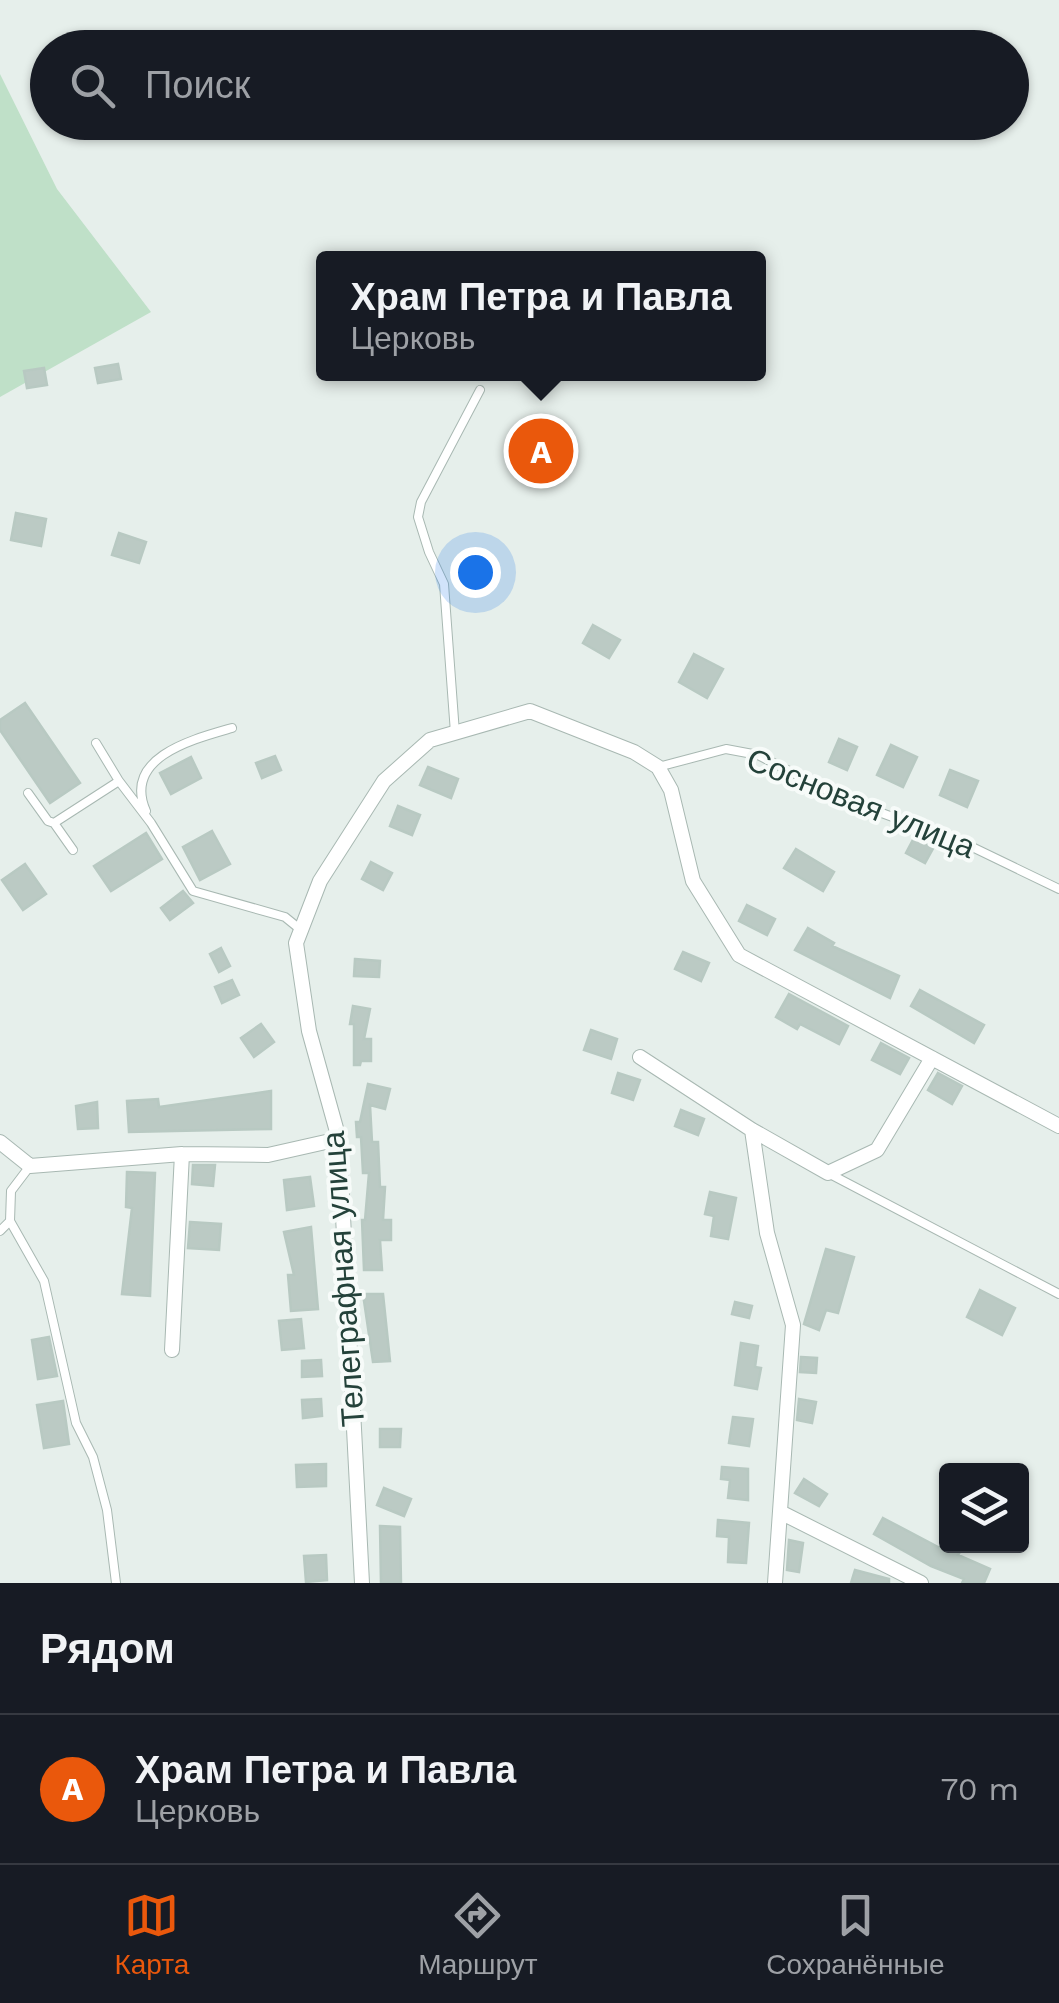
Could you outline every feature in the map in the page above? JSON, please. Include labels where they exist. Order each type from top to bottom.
[{"type":"street","name":"Телеграфная улица","points":[[362,1583],[339,1139],[309,1031],[296,944],[301,930],[320,881],[384,781],[430,740],[530,711],[634,752],[658,767]]},
{"type":"street","points":[[658,767],[671,790],[693,881],[739,955],[1059,1126]]},
{"type":"street","points":[[640,1057],[752,1130],[828,1173],[877,1150],[932,1058]]},
{"type":"street","points":[[752,1130],[767,1233],[793,1325],[775,1583]]},
{"type":"street","points":[[0,1142],[30,1166],[182,1154],[268,1155],[339,1139]]},
{"type":"street","points":[[172,1350],[182,1154]]},
{"type":"street","points":[[782,1513],[921,1583]]},
{"type":"lane","points":[[455,733],[444,584],[428,552],[418,517],[420,502],[480,390]]},
{"type":"lane","points":[[151,823],[139,797],[151,763],[198,738],[232,728]]},
{"type":"lane","points":[[96,743],[193,891],[285,917],[301,930]]},
{"type":"lane","name":"Сосновая улица","points":[[658,767],[726,749],[758,756],[844,800],[968,845],[1059,889]]},
{"type":"lane","points":[[54,823],[119,781]]},
{"type":"lane","points":[[28,793],[73,850]]},
{"type":"lane","points":[[30,1166],[11,1190],[10,1221],[44,1280],[76,1422],[93,1458],[107,1510],[116,1583]]},
{"type":"lane","points":[[828,1173],[1059,1294]]},
{"type":"lane","points":[[0,1231],[10,1221]]},
{"type":"green space","points":[[0,74],[57,189],[151,312],[0,397]]},
{"type":"building","points":[[118,364],[121,379],[98,383],[95,368]]},
{"type":"building","points":[[44,368],[47,385],[27,388],[24,371]]},
{"type":"building","points":[[531,432],[559,442],[550,469],[522,459]]},
{"type":"building","points":[[16,513],[46,519],[41,546],[11,540]]},
{"type":"building","points":[[119,533],[146,542],[139,563],[112,555]]},
{"type":"building","points":[[593,625],[620,640],[609,658],[583,643]]},
{"type":"building","points":[[694,654],[723,669],[707,698],[679,682]]},
{"type":"building","points":[[25,703],[80,783],[50,803],[0,730],[0,720]]},
{"type":"building","points":[[839,739],[857,747],[847,770],[829,762]]},
{"type":"building","points":[[891,745],[917,757],[903,787],[877,775]]},
{"type":"building","points":[[275,756],[281,770],[262,778],[256,763]]},
{"type":"building","points":[[191,757],[201,778],[171,794],[160,773]]},
{"type":"building","points":[[428,767],[458,779],[451,798],[420,785]]},
{"type":"building","points":[[950,770],[978,781],[967,807],[940,795]]},
{"type":"building","points":[[398,806],[420,815],[412,835],[390,826]]},
{"type":"building","points":[[212,831],[230,864],[200,880],[183,847]]},
{"type":"building","points":[[146,833],[162,859],[111,891],[94,866]]},
{"type":"building","points":[[916,834],[936,843],[925,863],[906,853]]},
{"type":"building","points":[[796,849],[834,872],[823,891],[784,868]]},
{"type":"building","points":[[371,862],[392,873],[383,890],[362,879]]},
{"type":"building","points":[[25,864],[46,894],[23,910],[2,880]]},
{"type":"building","points":[[183,891],[193,903],[170,920],[161,908]]},
{"type":"building","points":[[747,905],[775,919],[767,935],[739,921]]},
{"type":"building","points":[[808,928],[834,943],[832,946],[899,976],[890,998],[795,950]]},
{"type":"building","points":[[221,948],[230,966],[219,972],[210,954]]},
{"type":"building","points":[[683,952],[709,963],[701,981],[675,969]]},
{"type":"building","points":[[355,959],[380,961],[379,977],[354,976]]},
{"type":"building","points":[[232,980],[239,995],[222,1003],[215,987]]},
{"type":"building","points":[[920,990],[984,1025],[974,1043],[911,1006]]},
{"type":"building","points":[[789,994],[848,1026],[839,1044],[800,1024],[797,1029],[776,1017]]},
{"type":"building","points":[[353,1006],[370,1009],[364,1039],[371,1039],[371,1061],[361,1061],[360,1065],[354,1065],[354,1024],[350,1024]]},
{"type":"building","points":[[261,1024],[274,1042],[254,1057],[241,1038]]},
{"type":"building","points":[[591,1030],[617,1039],[611,1059],[584,1050]]},
{"type":"building","points":[[881,1043],[909,1058],[900,1074],[872,1060]]},
{"type":"building","points":[[618,1073],[640,1080],[633,1100],[612,1093]]},
{"type":"building","points":[[938,1073],[962,1086],[952,1104],[928,1090]]},
{"type":"building","points":[[368,1084],[390,1089],[385,1109],[370,1105],[372,1142],[378,1142],[380,1187],[385,1187],[383,1220],[391,1220],[391,1240],[380,1240],[382,1270],[364,1270],[362,1220],[369,1173],[363,1173],[356,1122],[360,1122]]},
{"type":"building","points":[[271,1091],[271,1129],[129,1132],[127,1101],[158,1099],[159,1107]]},
{"type":"building","points":[[97,1102],[98,1128],[78,1129],[76,1106]]},
{"type":"building","points":[[681,1110],[704,1119],[698,1135],[675,1126]]},
{"type":"building","points":[[193,1165],[215,1165],[213,1186],[192,1184]]},
{"type":"building","points":[[127,1172],[155,1173],[150,1296],[122,1294],[132,1208],[126,1207]]},
{"type":"building","points":[[310,1177],[314,1206],[287,1210],[284,1180]]},
{"type":"building","points":[[710,1192],[736,1198],[728,1239],[711,1236],[714,1216],[705,1214]]},
{"type":"building","points":[[190,1222],[221,1224],[219,1250],[188,1248]]},
{"type":"building","points":[[311,1227],[318,1309],[291,1311],[288,1275],[294,1275],[284,1232]]},
{"type":"building","points":[[826,1249],[854,1257],[838,1313],[826,1310],[819,1330],[804,1324]]},
{"type":"building","points":[[980,1290],[1015,1308],[1002,1335],[967,1317]]},
{"type":"building","points":[[363,1294],[383,1294],[390,1361],[373,1362]]},
{"type":"building","points":[[735,1302],[752,1306],[749,1318],[732,1314]]},
{"type":"building","points":[[301,1319],[304,1348],[282,1350],[279,1321]]},
{"type":"building","points":[[49,1337],[57,1376],[38,1379],[32,1340]]},
{"type":"building","points":[[741,1343],[758,1346],[755,1367],[761,1368],[757,1389],[735,1385]]},
{"type":"building","points":[[801,1357],[817,1358],[816,1373],[800,1372]]},
{"type":"building","points":[[321,1360],[322,1376],[302,1377],[302,1361]]},
{"type":"building","points":[[321,1399],[322,1416],[303,1418],[302,1400]]},
{"type":"building","points":[[799,1399],[816,1402],[812,1423],[797,1420]]},
{"type":"building","points":[[63,1401],[69,1444],[44,1448],[37,1405]]},
{"type":"building","points":[[733,1417],[753,1419],[749,1446],[729,1443]]},
{"type":"building","points":[[380,1429],[401,1429],[400,1447],[380,1447]]},
{"type":"building","points":[[326,1464],[326,1486],[297,1487],[296,1465]]},
{"type":"building","points":[[722,1467],[748,1469],[748,1500],[728,1498],[730,1480],[721,1479]]},
{"type":"building","points":[[804,1479],[827,1494],[819,1506],[795,1493]]},
{"type":"building","points":[[384,1488],[411,1499],[404,1516],[377,1505]]},
{"type":"building","points":[[883,1518],[939,1547],[939,1553],[959,1553],[990,1569],[984,1583],[962,1583],[964,1579],[931,1566],[874,1534]]},
{"type":"building","points":[[718,1520],[749,1523],[746,1563],[728,1562],[729,1537],[717,1536]]},
{"type":"building","points":[[380,1526],[400,1527],[401,1583],[381,1583]]},
{"type":"building","points":[[789,1540],[803,1543],[799,1572],[787,1570]]},
{"type":"building","points":[[326,1555],[327,1580],[306,1582],[304,1556]]},
{"type":"building","points":[[855,1570],[889,1579],[889,1583],[851,1583]]},
{"type":"place","name":"Храм Петра и Павла","points":[[541,451]]}]
